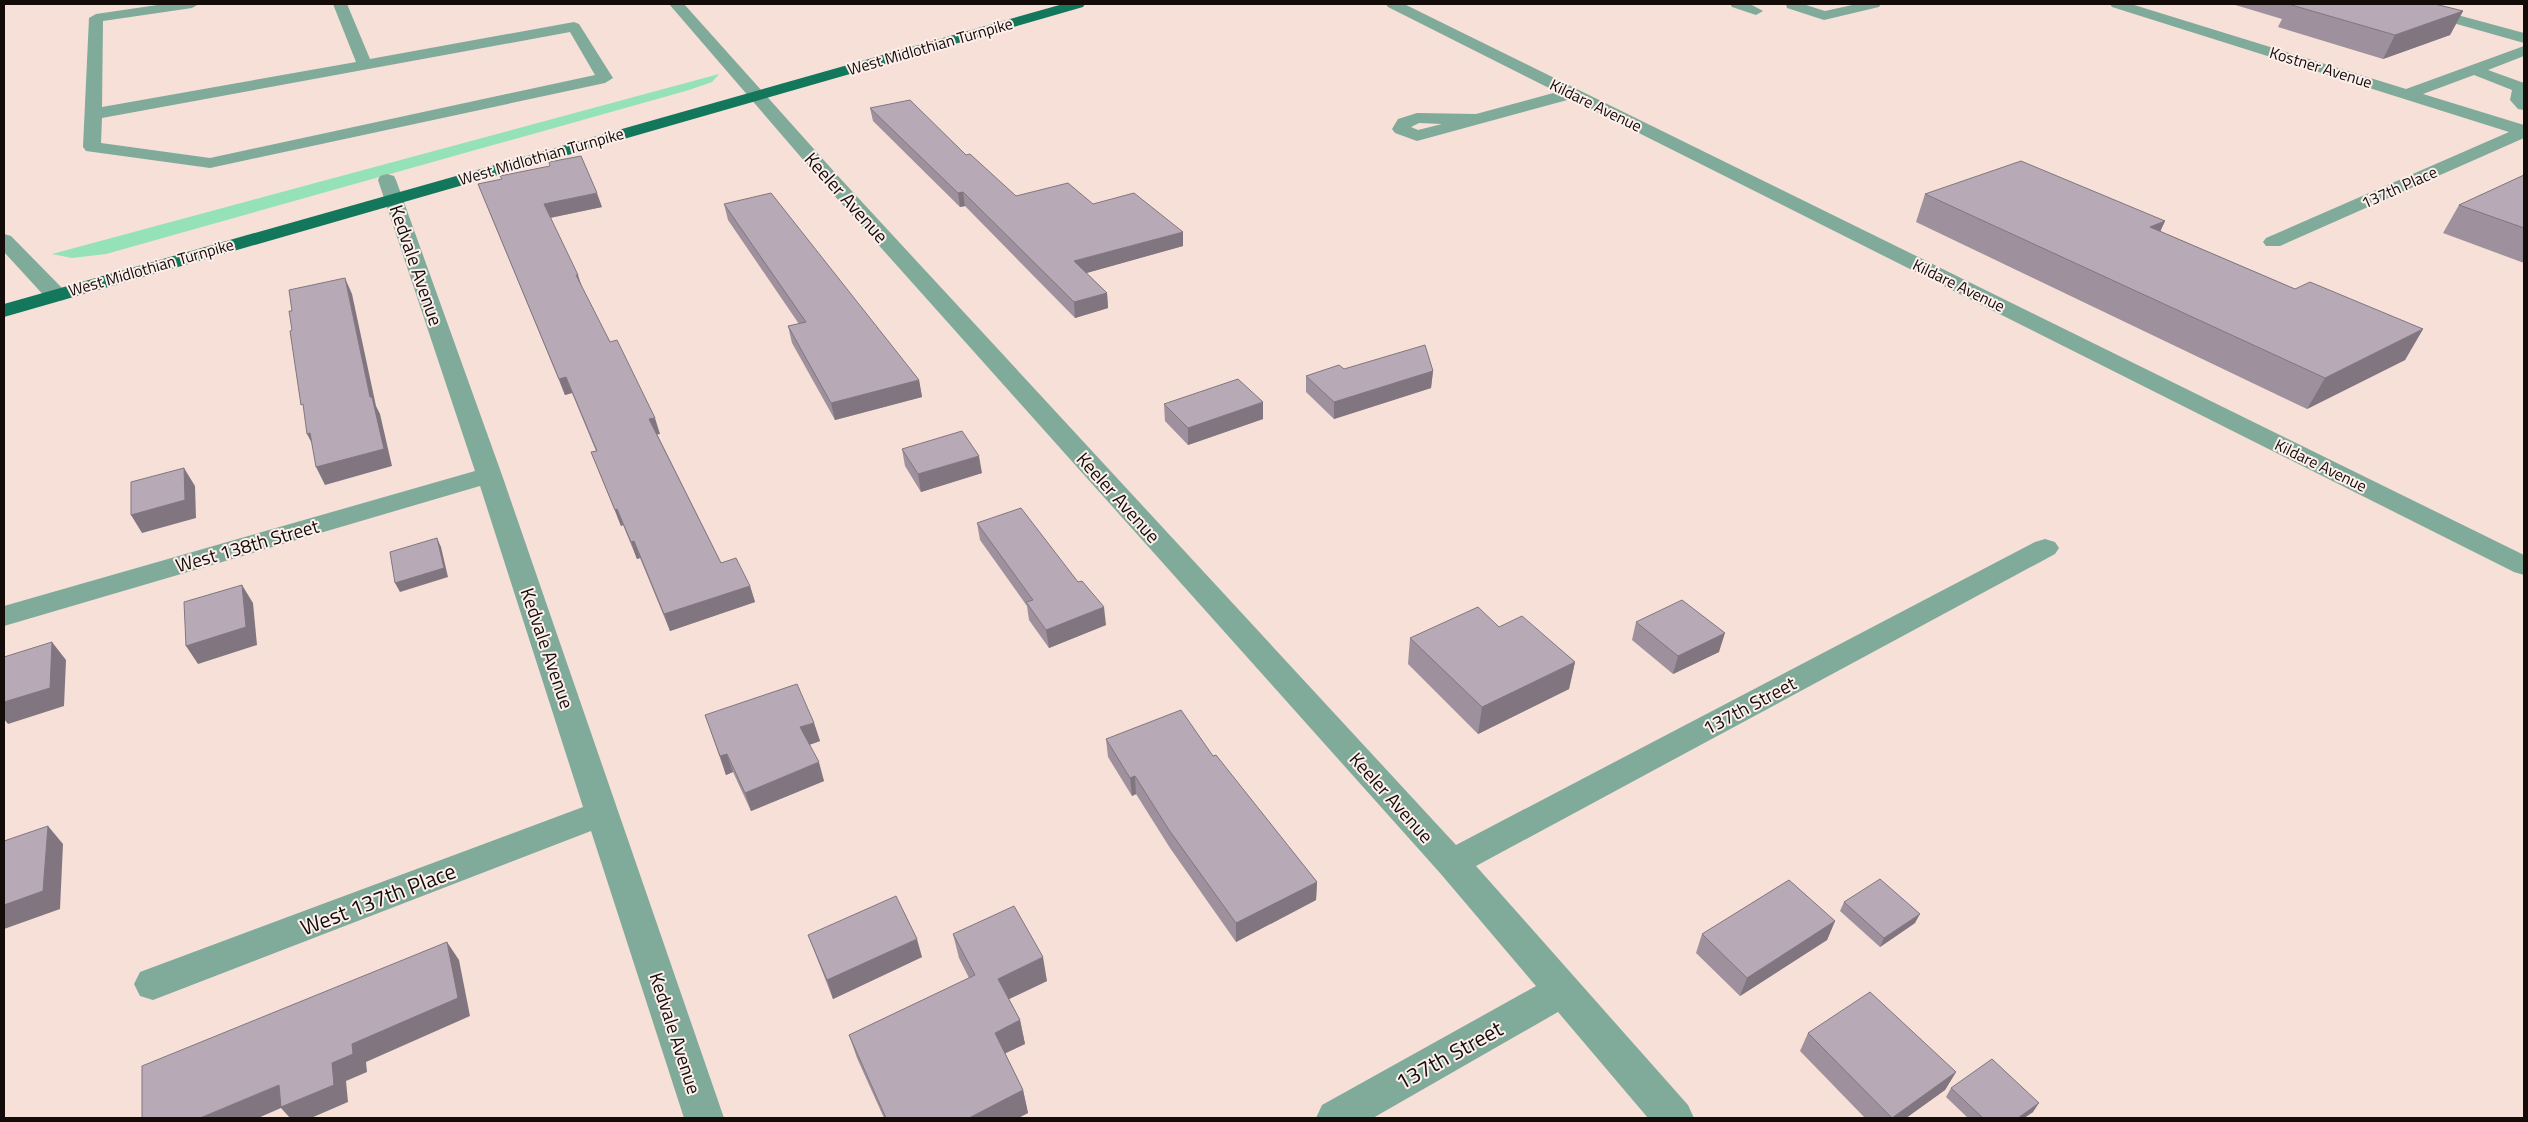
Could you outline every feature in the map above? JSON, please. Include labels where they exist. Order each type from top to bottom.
[{"type":"main road","name":"West Midlothian Turnpike","points":[[907,37],[1026,4]]},
{"type":"main road","name":"West Midlothian Turnpike","points":[[4,293],[49,288],[388,184],[755,85],[1078,4]]},
{"type":"main road","name":"West Midlothian Turnpike","points":[[783,71],[879,44]]},
{"type":"main road","name":"West Midlothian Turnpike","points":[[670,102],[755,85]]},
{"type":"main road","name":"West Midlothian Turnpike","points":[[4,311],[49,288],[243,222]]},
{"type":"street","points":[[93,114],[574,27],[605,78],[210,163],[92,147],[93,114],[96,18],[192,4]]},
{"type":"street","points":[[340,4],[365,65]]},
{"type":"street","name":"Keeler Avenue","points":[[676,4],[755,85],[831,180],[1452,863],[1674,1118]]},
{"type":"street","name":"Kildare Avenue","points":[[1393,4],[2524,566]]},
{"type":"street","points":[[1737,4],[1756,11]]},
{"type":"street","points":[[1796,4],[1792,5],[1824,16],[1874,4]]},
{"type":"street","name":"Kostner Avenue","points":[[2117,4],[2524,131]]},
{"type":"street","points":[[2405,4],[2524,38]]},
{"type":"street","points":[[2407,94],[2524,51]]},
{"type":"street","points":[[2475,70],[2521,88],[2518,100],[2524,105]]},
{"type":"street","points":[[1473,119],[1572,93]]},
{"type":"street","name":"137th Place","points":[[2273,242],[2524,131]]},
{"type":"street","name":"Kedvale Avenue","points":[[388,184],[489,475],[704,1118]]},
{"type":"street","points":[[5,243],[49,288]]},
{"type":"street","name":"West 138th Street","points":[[4,616],[489,475]]},
{"type":"street","name":"137th Street","points":[[1452,863],[2045,548]]},
{"type":"street","name":"West 137th Place","points":[[153,984],[603,813]]},
{"type":"street","name":"137th Street","points":[[1336,1118],[1562,991]]},
{"type":"green space","points":[[719,74],[712,82],[689,90],[106,254],[72,258],[52,254]]},
{"type":"building","points":[[2288,4],[2435,4],[2463,11],[2395,35]]},
{"type":"building","points":[[910,100],[966,155],[970,154],[1016,196],[1068,183],[1093,204],[1134,193],[1183,232],[1074,261],[1107,293],[1074,302],[963,192],[958,193],[870,108]]},
{"type":"building","points":[[581,156],[597,193],[544,204],[578,275],[576,275],[610,342],[617,340],[655,418],[649,419],[721,563],[736,558],[750,586],[664,614],[634,541],[631,542],[617,509],[615,510],[591,452],[597,451],[566,377],[559,379],[478,184],[502,179],[500,176],[550,166],[549,162]]},
{"type":"building","points":[[2021,161],[2165,221],[2150,227],[2295,289],[2310,282],[2423,329],[2325,378],[1925,194]]},
{"type":"building","points":[[2524,175],[2524,228],[2459,205]]},
{"type":"building","points":[[771,193],[919,380],[831,403],[788,326],[806,322],[724,204]]},
{"type":"building","points":[[345,278],[370,397],[372,397],[384,449],[316,467],[310,433],[307,434],[303,404],[301,405],[290,331],[292,330],[289,311],[292,311],[289,290]]},
{"type":"building","points":[[1425,345],[1433,371],[1334,402],[1306,376],[1339,365],[1344,369]]},
{"type":"building","points":[[1238,379],[1263,402],[1188,428],[1164,404]]},
{"type":"building","points":[[962,431],[979,456],[918,474],[902,449]]},
{"type":"building","points":[[184,468],[185,500],[131,515],[131,482]]},
{"type":"building","points":[[1021,508],[1078,582],[1082,581],[1104,607],[1046,630],[1026,602],[1033,600],[977,523]]},
{"type":"building","points":[[437,538],[444,568],[395,583],[390,552]]},
{"type":"building","points":[[242,585],[246,627],[186,646],[184,602]]},
{"type":"building","points":[[1682,600],[1725,633],[1678,656],[1636,622]]},
{"type":"building","points":[[1478,607],[1499,627],[1522,616],[1575,662],[1482,707],[1410,638]]},
{"type":"building","points":[[52,642],[50,688],[4,702],[4,657]]},
{"type":"building","points":[[797,684],[814,723],[800,727],[819,762],[745,793],[727,754],[720,756],[705,715]]},
{"type":"building","points":[[1181,710],[1213,756],[1216,755],[1317,882],[1236,923],[1169,830],[1135,776],[1130,778],[1106,739]]},
{"type":"building","points":[[48,826],[43,891],[4,905],[4,841]]},
{"type":"building","points":[[1880,879],[1920,914],[1884,938],[1844,902]]},
{"type":"building","points":[[1789,880],[1835,921],[1747,978],[1702,934]]},
{"type":"building","points":[[896,896],[917,939],[827,980],[808,935]]},
{"type":"building","points":[[1014,906],[1043,957],[998,979],[1020,1020],[995,1033],[1023,1090],[969,1118],[886,1118],[849,1035],[975,975],[953,934]]},
{"type":"building","points":[[447,942],[458,998],[352,1044],[353,1054],[332,1063],[334,1085],[281,1107],[279,1085],[200,1118],[142,1118],[142,1066]]},
{"type":"building","points":[[1870,992],[1956,1072],[1892,1118],[1808,1033]]},
{"type":"building","points":[[1992,1059],[2039,1103],[2018,1118],[1983,1118],[1951,1088]]}]
